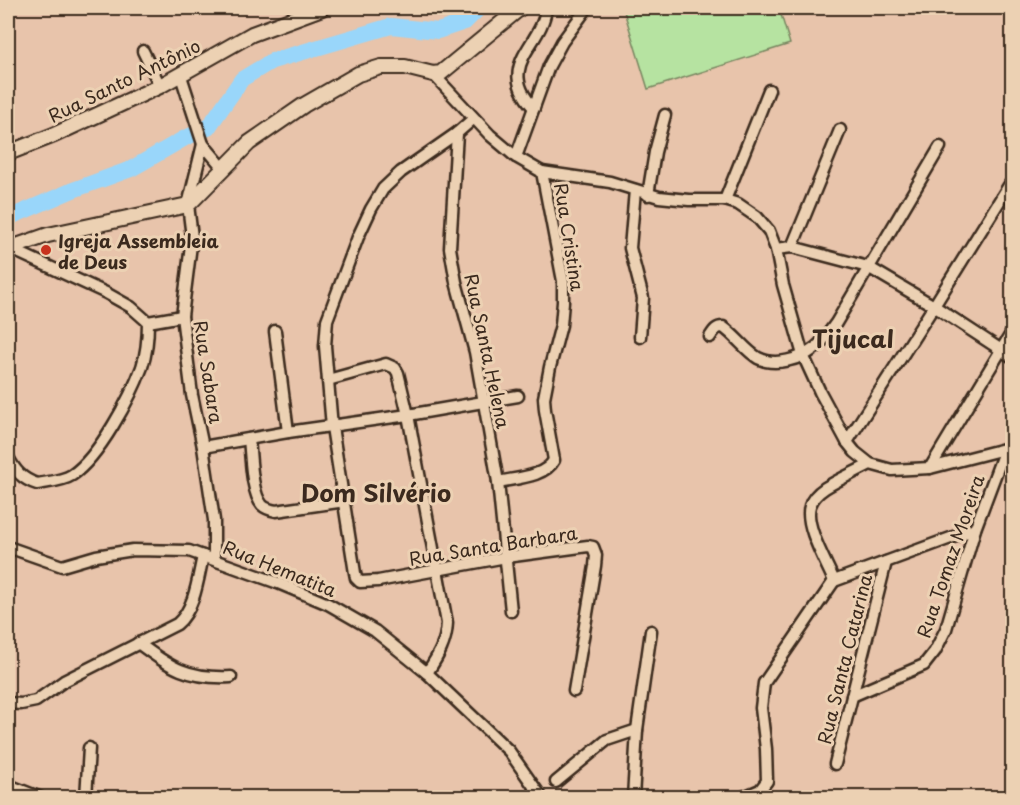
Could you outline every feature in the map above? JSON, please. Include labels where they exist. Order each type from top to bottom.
[{"type":"main road","name":"Rua Santo Antônio","points":[[8,153],[54,135],[181,76],[252,34],[322,8]]},
{"type":"main road","points":[[9,249],[48,235],[188,206],[249,143],[304,105],[358,74],[381,67],[405,67],[433,74],[448,70],[520,8]]},
{"type":"street","points":[[534,108],[526,100],[519,82],[519,65],[530,43],[544,23],[546,8]]},
{"type":"street","points":[[516,157],[549,66],[562,42],[587,8]]},
{"type":"street","points":[[143,51],[160,86]]},
{"type":"street","points":[[433,74],[473,119],[516,157],[542,172],[610,182],[648,195],[689,200],[725,200],[738,204],[757,217],[769,231],[776,249],[783,285],[803,355],[847,442],[870,464],[892,470],[930,468],[1009,448]]},
{"type":"street","points":[[181,76],[202,142],[224,169]]},
{"type":"street","points":[[725,200],[769,90]]},
{"type":"street","points":[[648,195],[655,152],[665,115]]},
{"type":"street","points":[[249,439],[255,487],[262,506],[276,511],[345,501],[332,427],[325,346],[327,320],[371,209],[383,189],[401,172],[473,119]]},
{"type":"street","points":[[792,247],[840,130]]},
{"type":"street","name":"Rua Santa Helena","points":[[457,133],[450,248],[456,282],[476,352],[498,482],[511,611]]},
{"type":"street","points":[[188,206],[202,142]]},
{"type":"street","points":[[711,337],[714,330],[723,327],[757,357],[769,362],[778,362],[803,355],[816,348],[836,323],[940,147]]},
{"type":"street","name":"Rua Cristina","points":[[498,482],[542,472],[551,467],[554,460],[544,398],[561,325],[563,291],[542,172]]},
{"type":"street","points":[[847,442],[1010,183]]},
{"type":"street","points":[[635,190],[630,248],[643,298],[640,337]]},
{"type":"street","name":"Rua Sabara","points":[[188,206],[192,237],[182,316],[192,395],[203,447],[214,520],[214,559]]},
{"type":"street","points":[[776,249],[792,247],[868,267],[934,306],[1012,357]]},
{"type":"street","points":[[8,458],[20,475],[37,484],[70,477],[81,469],[91,459],[129,397],[142,366],[148,341],[148,322],[131,307],[106,293],[9,249]]},
{"type":"street","points":[[148,322],[182,316]]},
{"type":"street","points":[[275,331],[288,432]]},
{"type":"street","points":[[930,468],[1012,332]]},
{"type":"street","points":[[328,380],[386,364],[395,368],[400,382],[447,623],[446,638],[441,651],[427,673]]},
{"type":"street","points":[[203,447],[518,396]]},
{"type":"street","name":"Rua Tomaz Moreira","points":[[852,696],[924,664],[935,651],[945,629],[975,529],[1009,448]]},
{"type":"street","points":[[834,581],[812,531],[810,506],[814,498],[825,489],[870,464]]},
{"type":"street","name":"Rua Santa Barbara","points":[[345,501],[356,578],[360,582],[378,581],[506,557],[588,546],[595,550],[596,566],[574,691]]},
{"type":"street","points":[[741,798],[760,790],[767,781],[761,708],[764,683],[834,581],[975,529]]},
{"type":"street","name":"Rua Hematita","points":[[8,547],[62,566],[96,556],[133,550],[189,551],[299,591],[328,604],[375,631],[427,673],[509,751],[542,798]]},
{"type":"street","points":[[8,703],[21,704],[36,701],[64,681],[177,624],[183,619],[192,599],[203,556]]},
{"type":"street","name":"Rua Santa Catarina","points":[[835,764],[886,562]]},
{"type":"street","points":[[633,798],[637,730],[651,631]]},
{"type":"street","points":[[138,643],[175,669],[203,676],[231,677]]},
{"type":"street","points":[[556,782],[607,740],[637,730]]},
{"type":"street","points":[[86,798],[89,748]]},
{"type":"street","points":[[8,785],[41,798]]},
{"type":"green space","points":[[623,8],[779,8],[790,44],[648,89]]},
{"type":"waterway","points":[[8,218],[73,190],[131,169],[185,138],[208,128],[242,79],[272,61],[391,26],[438,31],[465,22],[479,8]]},
{"type":"place","name":"Igreja Assembleia de Deus","points":[[46,250]]},
{"type":"district","name":"Tijucal","points":[[853,338]]},
{"type":"district","name":"Dom Silvério","points":[[376,492]]}]
